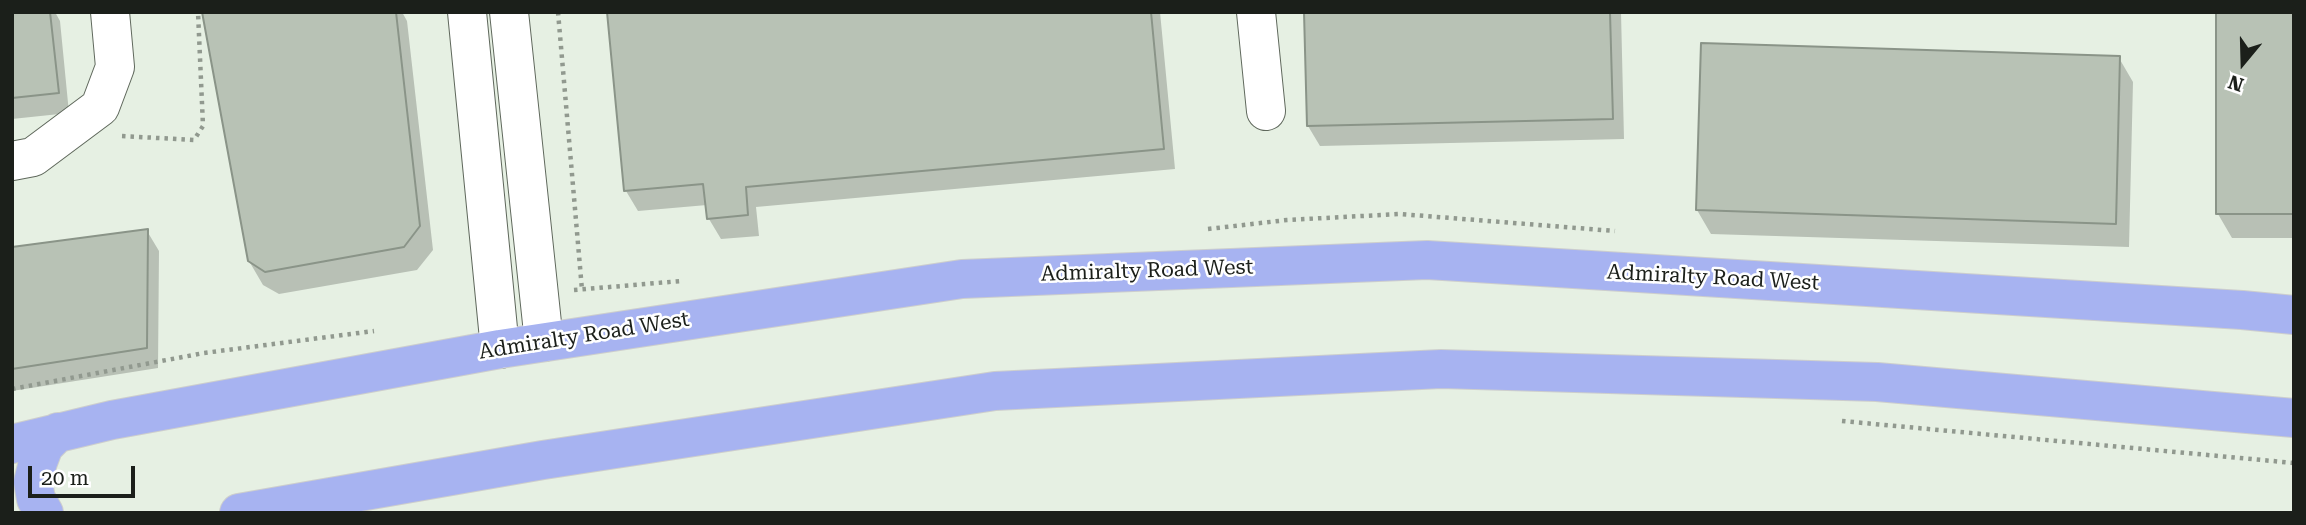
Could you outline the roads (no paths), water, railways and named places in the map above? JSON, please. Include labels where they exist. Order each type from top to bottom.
[{"type":"main road","name":"Admiralty Road West","points":[[12,444],[112,420],[500,349],[962,279],[1427,260],[2294,315]]},
{"type":"main road","points":[[239,513],[542,460],[995,391],[1427,369],[1877,382],[2294,418]]},
{"type":"main road","points":[[44,513],[33,482],[44,446],[58,432]]},
{"type":"street","points":[[12,161],[33,157],[100,107],[115,67],[110,12]]},
{"type":"street","points":[[467,12],[500,349]]},
{"type":"street","points":[[509,12],[544,342]]},
{"type":"street","points":[[1256,12],[1266,111]]}]
